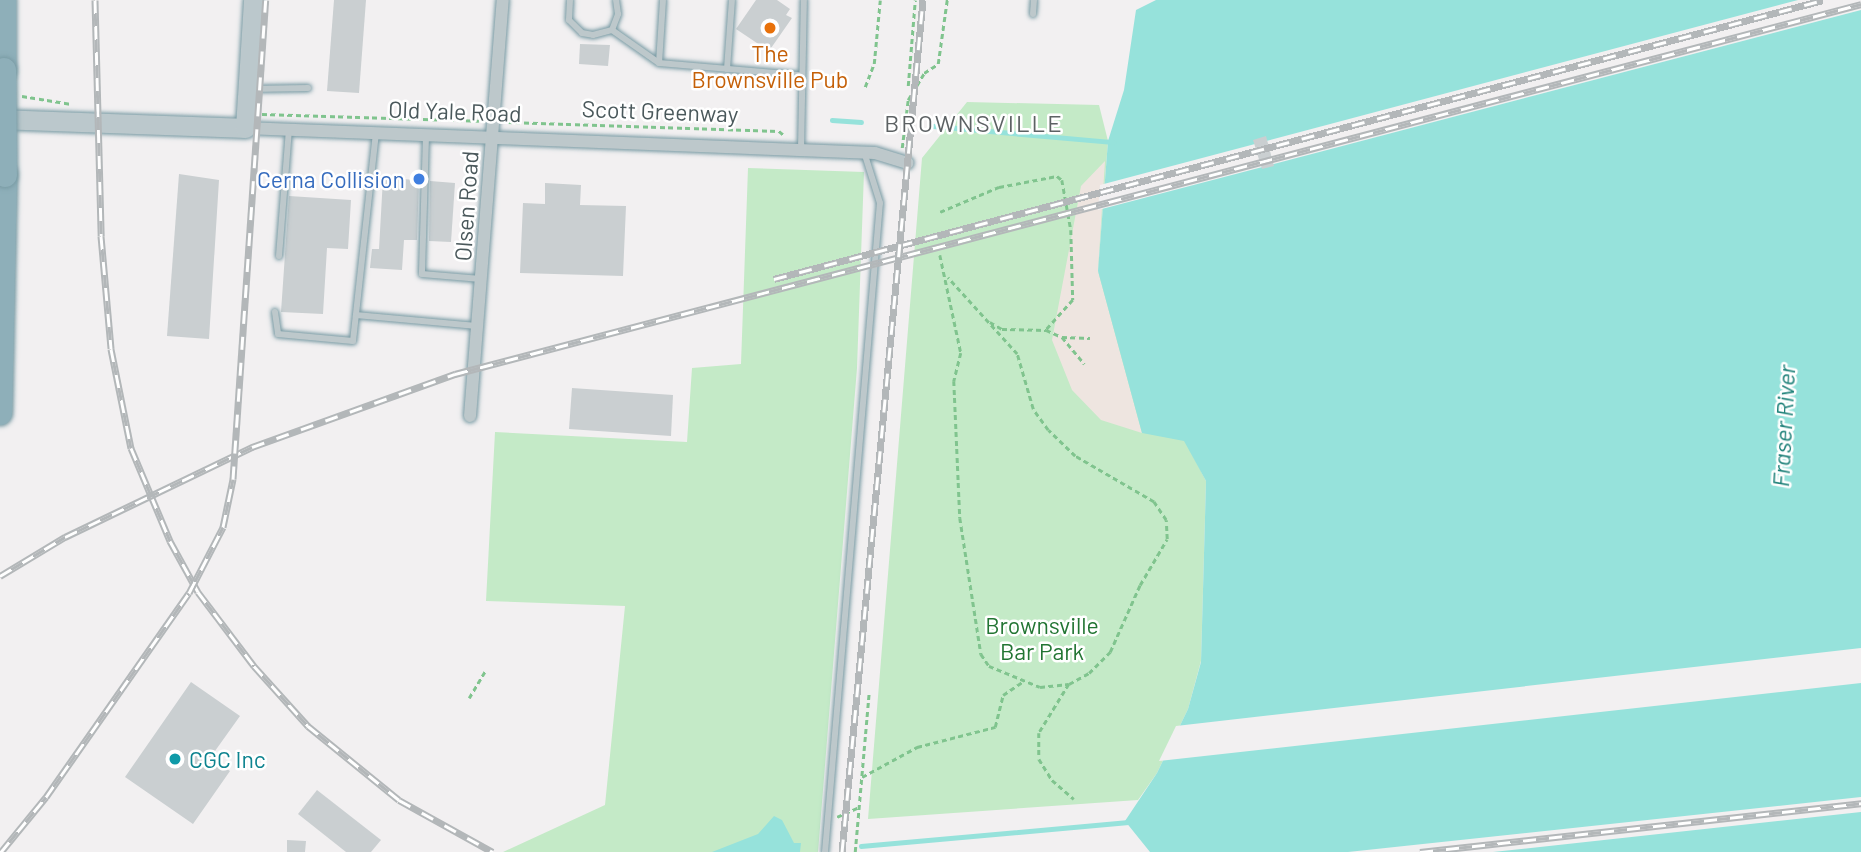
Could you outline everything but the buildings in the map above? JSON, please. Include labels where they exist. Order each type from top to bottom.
[{"type":"highway","points":[[0,412],[5,174],[4,0]]},
{"type":"street","points":[[245,128],[253,0]]},
{"type":"street","name":"Olsen Road","points":[[470,416],[503,0]]},
{"type":"street","name":"Old Yale Road","points":[[0,119],[864,152],[903,161]]},
{"type":"lane","points":[[570,0],[569,20],[582,33],[612,30],[659,63],[800,75]]},
{"type":"lane","points":[[612,30],[618,14],[616,0]]},
{"type":"lane","points":[[659,63],[663,0]]},
{"type":"lane","points":[[727,69],[732,0]]},
{"type":"lane","points":[[801,150],[800,75],[804,0]]},
{"type":"lane","points":[[1033,14],[1034,0]]},
{"type":"lane","points":[[247,89],[308,88]]},
{"type":"lane","points":[[279,256],[289,130]]},
{"type":"lane","points":[[275,312],[278,334],[353,341],[376,133]]},
{"type":"lane","points":[[426,135],[422,274],[481,279]]},
{"type":"lane","points":[[825,852],[880,203],[864,152]]},
{"type":"lane","points":[[356,315],[476,326]]},
{"type":"path","points":[[865,87],[874,64],[880,0]]},
{"type":"path","points":[[908,86],[915,0]]},
{"type":"path","points":[[903,161],[908,100],[924,73],[938,64],[947,0]]},
{"type":"path","points":[[264,114],[480,121]]},
{"type":"path","name":"Scott Greenway","points":[[511,122],[779,131],[801,150]]},
{"type":"path","points":[[940,212],[999,187],[1057,176],[1062,180],[1071,230],[1073,300],[1046,330]]},
{"type":"path","points":[[940,255],[948,278],[961,354],[954,381],[960,517],[975,629],[989,666],[1040,687],[1069,684],[1089,673],[1110,652],[1140,585],[1167,539],[1166,520],[1154,502],[1074,456],[1048,430],[1033,409],[1017,354],[948,278]]},
{"type":"path","points":[[988,321],[1002,329],[1046,330],[1062,337],[1090,338]]},
{"type":"path","points":[[1062,337],[1085,363]]},
{"type":"path","points":[[469,698],[486,670]]},
{"type":"path","points":[[862,777],[916,747],[995,727],[1003,695],[1024,681]]},
{"type":"path","points":[[1069,684],[1039,733],[1039,759],[1052,780],[1074,799]]},
{"type":"path","points":[[855,852],[869,692]]},
{"type":"path","points":[[828,821],[859,807]]},
{"type":"green space","name":"Brownsville Bar Park","points":[[967,102],[1099,105],[1108,141],[1098,271],[1206,481],[1201,661],[1188,709],[1157,773],[1138,800],[868,819],[922,158]]},
{"type":"green space","points":[[748,168],[864,172],[857,368],[818,852],[503,852],[605,805],[625,606],[486,601],[495,432],[687,442],[692,368],[741,364]]},
{"type":"sand","points":[[1105,161],[1098,271],[1142,433],[1101,420],[1072,390],[1052,340],[1081,186]]},
{"type":"water","name":"Fraser River","points":[[1156,0],[1861,0],[1861,852],[1150,852],[1125,821],[1157,773],[1188,709],[1201,662],[1206,481],[1184,441],[1142,433],[1098,271],[1108,141],[1124,90],[1136,10]]},
{"type":"water","points":[[774,816],[782,820],[794,843],[801,843],[800,852],[712,852],[758,834]]},
{"type":"pier","points":[[1798,0],[1861,0],[1861,10],[1098,210],[1100,185]]},
{"type":"pier","points":[[1861,648],[1861,683],[1159,761],[1176,726]]},
{"type":"pier","points":[[1861,797],[1861,812],[1493,852],[1348,852]]},
{"type":"waterway","points":[[832,120],[861,122]]},
{"type":"waterway","points":[[933,126],[1113,142]]},
{"type":"waterway","points":[[861,846],[1131,822]]},
{"type":"railway","points":[[95,0],[101,236],[111,349],[131,448],[170,541],[198,592],[254,666],[308,726],[399,800],[493,852]]},
{"type":"railway","points":[[1,852],[46,797],[189,593],[223,527],[233,479],[266,0]]},
{"type":"railway","points":[[842,852],[923,0]]},
{"type":"railway","points":[[774,279],[1823,0]]},
{"type":"railway","points":[[0,576],[65,537],[252,447],[455,374],[1861,4]]},
{"type":"railway","points":[[1420,852],[1861,803]]},
{"type":"place","name":"The Brownsville Pub","points":[[770,28]]},
{"type":"place","name":"Cerna Collision","points":[[419,179]]},
{"type":"place","name":"CGC Inc","points":[[175,759]]},
{"type":"district","name":"BROWNSVILLE","points":[[974,123]]}]
